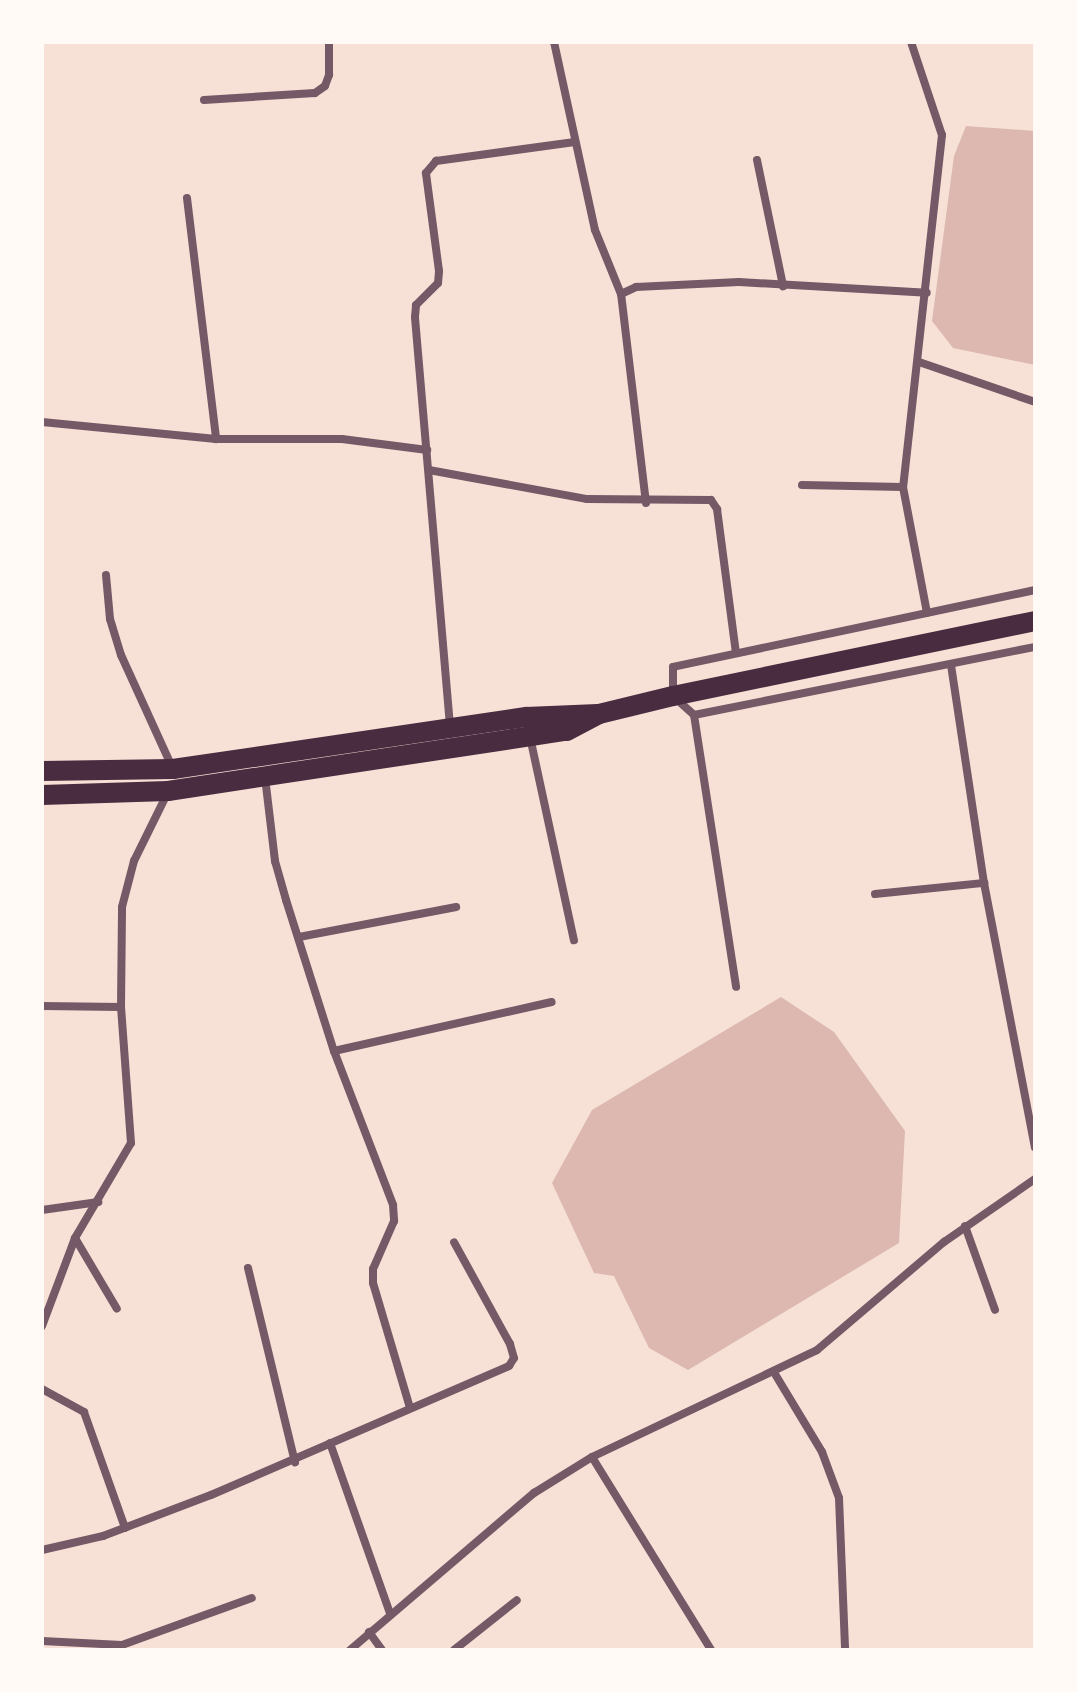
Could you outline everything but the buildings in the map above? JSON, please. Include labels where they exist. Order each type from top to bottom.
[{"type":"main road","points":[[42,795],[168,791],[567,731],[599,714],[673,696],[1035,621]]},
{"type":"main road","points":[[42,771],[173,769],[564,712],[599,714]]},
{"type":"street","points":[[204,100],[315,93],[325,86],[329,75],[329,42]]},
{"type":"street","points":[[554,42],[595,230],[621,294],[646,503]]},
{"type":"street","points":[[915,43],[942,135],[927,293],[903,487],[927,613]]},
{"type":"street","points":[[450,731],[415,317],[416,305],[438,283],[428,166],[575,142]]},
{"type":"street","points":[[757,160],[783,286]]},
{"type":"street","points":[[187,198],[216,439]]},
{"type":"street","points":[[621,294],[636,287],[695,284],[927,293]]},
{"type":"street","points":[[919,362],[1035,402]]},
{"type":"street","points":[[42,422],[216,439],[342,439],[427,450]]},
{"type":"street","points":[[429,470],[587,499],[646,503],[698,496],[711,500],[717,509],[736,653]]},
{"type":"street","points":[[802,485],[903,487]]},
{"type":"street","points":[[43,1323],[75,1238],[131,1143],[121,1007],[122,907],[134,861],[168,791],[173,769],[121,655],[110,619],[106,575]]},
{"type":"street","points":[[736,987],[694,715],[673,696],[673,667],[1035,590]]},
{"type":"street","points":[[694,715],[1035,647]]},
{"type":"street","points":[[951,665],[984,883],[1035,1147]]},
{"type":"street","points":[[530,737],[574,940]]},
{"type":"street","points":[[265,776],[275,861],[334,1051],[393,1205],[394,1221],[373,1269],[373,1283],[410,1408]]},
{"type":"street","points":[[875,894],[984,883]]},
{"type":"street","points":[[299,937],[456,907]]},
{"type":"street","points":[[334,1051],[552,1002]]},
{"type":"street","points":[[42,1006],[121,1007]]},
{"type":"street","points":[[350,1650],[503,1517],[592,1457],[775,1374],[843,1332],[965,1226],[1035,1179]]},
{"type":"street","points":[[42,1210],[98,1202]]},
{"type":"street","points":[[965,1226],[995,1310]]},
{"type":"street","points":[[75,1238],[117,1309]]},
{"type":"street","points":[[42,1550],[125,1528],[295,1462],[410,1408],[495,1375],[514,1358],[454,1242]]},
{"type":"street","points":[[248,1268],[295,1462]]},
{"type":"street","points":[[775,1374],[822,1452],[839,1498],[845,1650]]},
{"type":"street","points":[[42,1389],[84,1412],[125,1528]]},
{"type":"street","points":[[330,1443],[390,1613]]},
{"type":"street","points":[[592,1457],[711,1650]]},
{"type":"street","points":[[42,1641],[122,1645],[252,1598]]},
{"type":"street","points":[[454,1650],[517,1600]]},
{"type":"street","points":[[369,1632],[382,1650]]},
{"type":"shaded area","points":[[966,126],[1035,131],[1035,365],[953,348],[932,321],[954,156]]},
{"type":"shaded area","points":[[781,997],[834,1032],[905,1131],[899,1243],[688,1370],[649,1348],[614,1276],[594,1273],[552,1183],[592,1110]]}]
